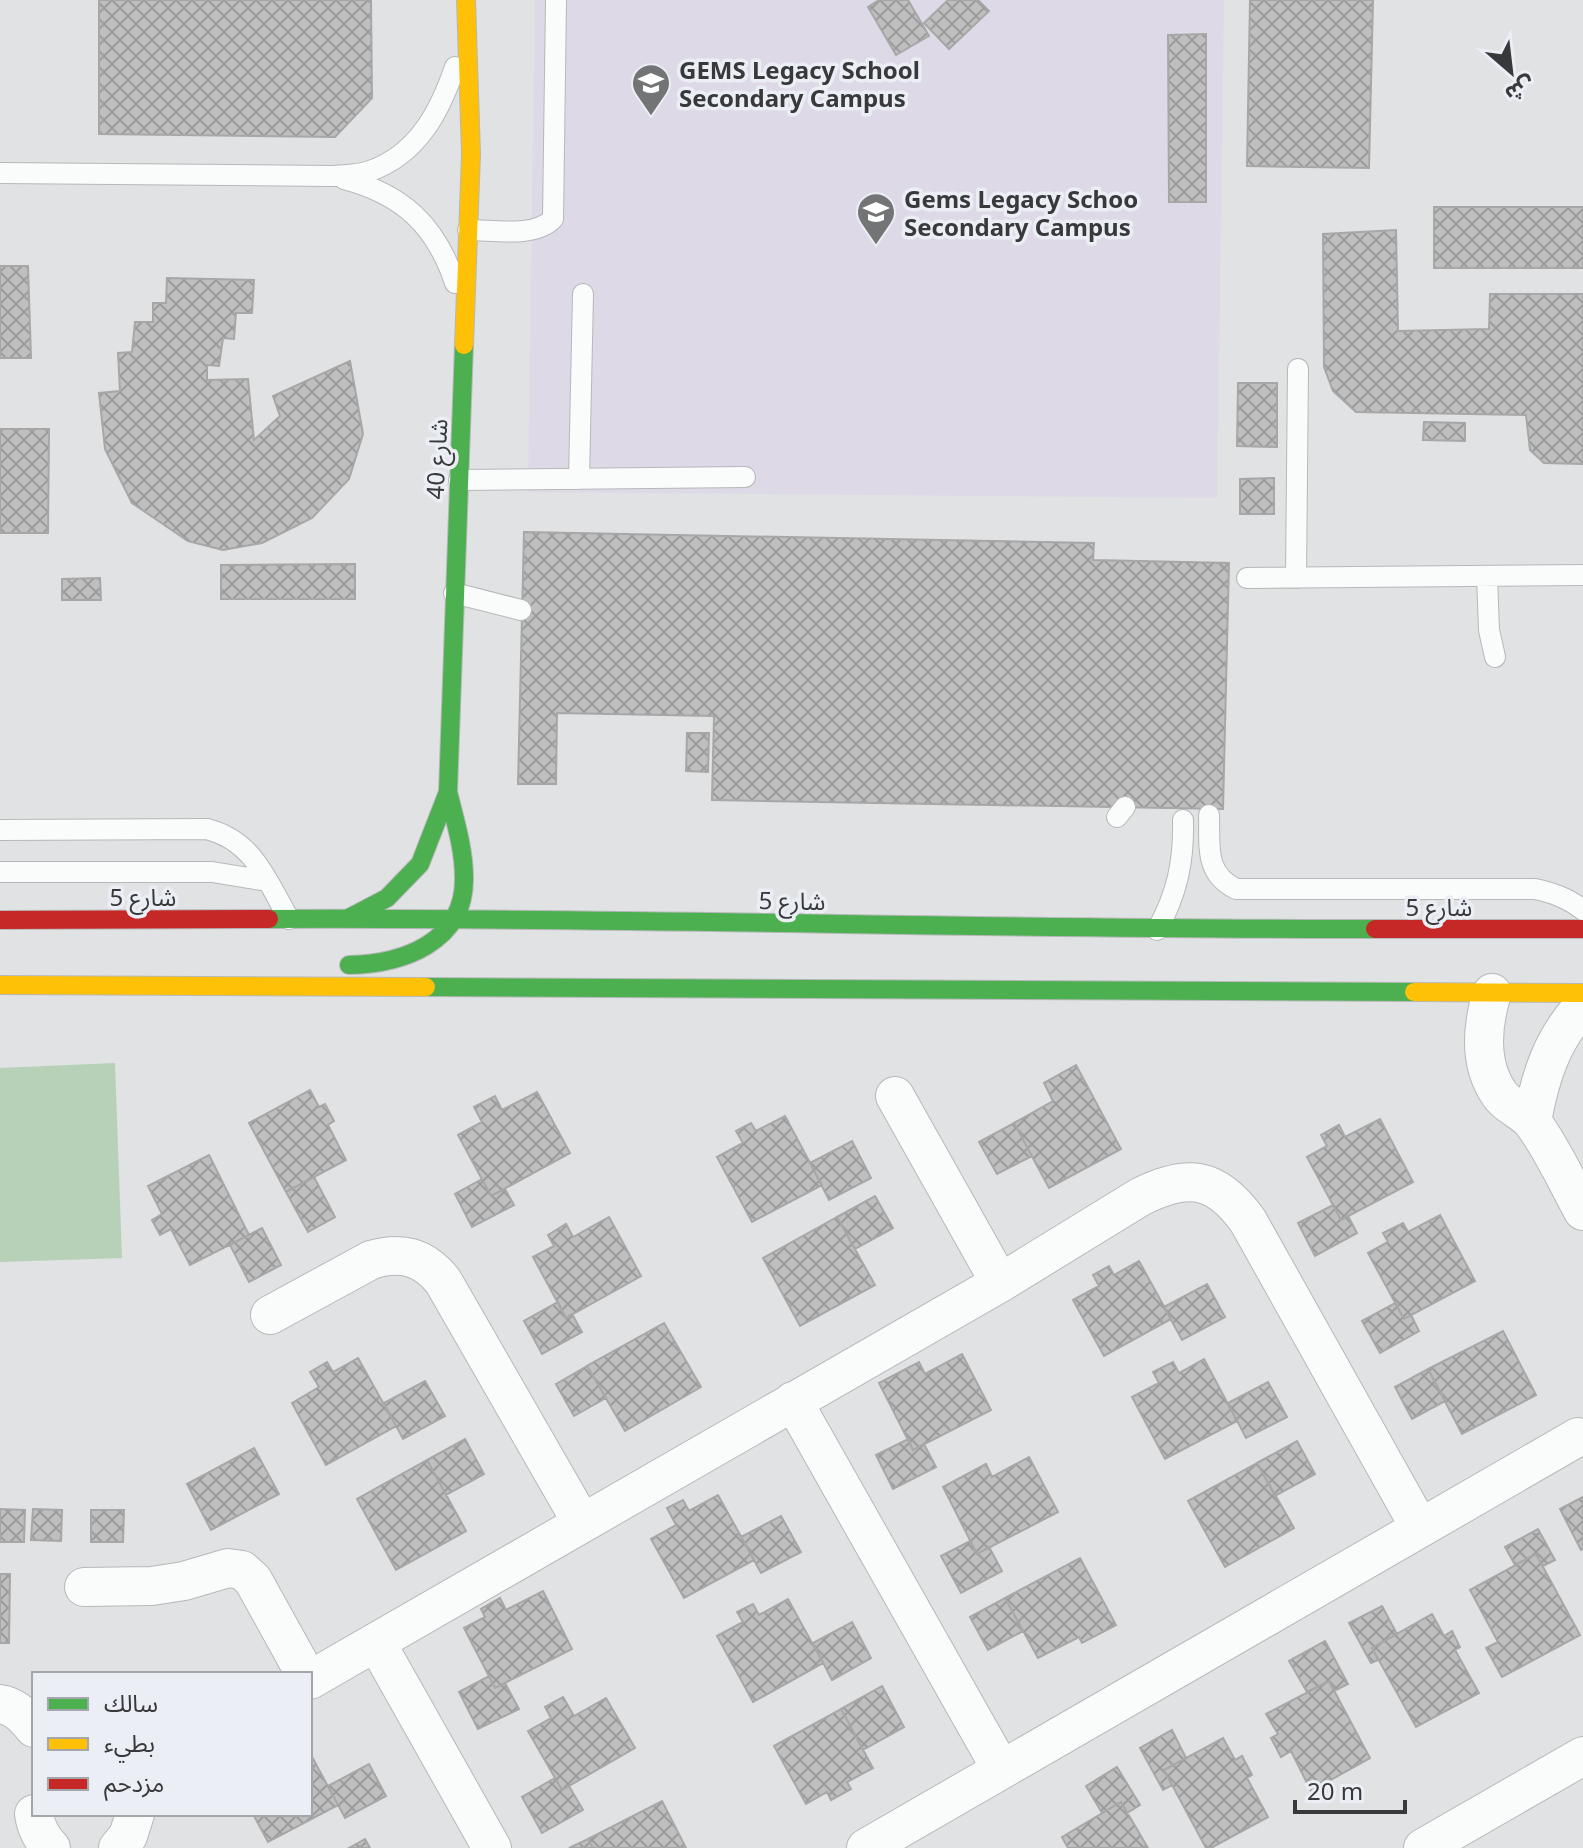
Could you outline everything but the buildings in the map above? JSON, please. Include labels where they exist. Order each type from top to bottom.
[{"type":"street","name":"شارع 40","points":[[458,918],[463,898],[463,856],[448,792],[471,154],[466,0]]},
{"type":"street","points":[[346,920],[387,898],[420,864],[448,792]]},
{"type":"street","points":[[330,965],[362,965],[400,959],[434,943],[458,918]]},
{"type":"street","name":"شارع 5","points":[[0,920],[458,918],[1157,930],[1583,929]]},
{"type":"street","points":[[0,975],[32,968]]},
{"type":"street","points":[[0,985],[1503,984],[1583,993]]},
{"type":"street","points":[[1503,984],[1484,1020],[1483,1048],[1490,1075],[1500,1094],[1514,1109],[1532,1121],[1583,1211]]},
{"type":"street","points":[[1532,1121],[1538,1085],[1551,1051],[1570,1020],[1583,1006]]},
{"type":"street","points":[[895,1096],[1000,1283]]},
{"type":"street","points":[[312,1679],[1000,1283],[1162,1186],[1187,1182],[1213,1187],[1234,1201],[1248,1221],[1420,1528]]},
{"type":"street","points":[[270,1315],[371,1260],[387,1255],[404,1254],[434,1269],[582,1523]]},
{"type":"street","points":[[793,1401],[1001,1769]]},
{"type":"street","points":[[866,1848],[1578,1437]]},
{"type":"street","points":[[84,1587],[152,1586],[184,1581],[228,1568],[242,1570],[253,1580],[304,1672]]},
{"type":"street","points":[[376,1642],[492,1848]]},
{"type":"street","points":[[0,1704],[25,1717],[32,1726]]},
{"type":"street","points":[[1423,1848],[1583,1756]]},
{"type":"street","points":[[34,1816],[42,1839],[51,1848]]},
{"type":"lane","points":[[468,230],[534,230],[545,228],[553,219],[556,0]]},
{"type":"lane","points":[[0,173],[333,176],[369,171],[401,155],[426,130],[444,100],[467,33]]},
{"type":"lane","points":[[333,176],[373,187],[406,206],[432,234],[450,268],[466,317]]},
{"type":"lane","points":[[579,479],[583,294]]},
{"type":"lane","points":[[1296,578],[1298,369]]},
{"type":"lane","points":[[459,480],[745,477]]},
{"type":"lane","points":[[1247,578],[1583,575]]},
{"type":"lane","points":[[1487,576],[1489,630],[1495,657]]},
{"type":"lane","points":[[454,593],[521,610]]},
{"type":"lane","points":[[1209,815],[1214,870],[1223,882],[1236,889],[1535,889],[1555,893],[1583,910]]},
{"type":"lane","points":[[1157,930],[1170,906],[1179,879],[1184,852],[1183,820]]},
{"type":"lane","points":[[0,830],[207,829],[225,833],[240,842],[268,881],[289,919]]},
{"type":"lane","points":[[0,872],[212,872],[268,881]]},
{"type":"shaded area","name":"Gems Legacy Schoo Secondary Campus","points":[[535,0],[1224,0],[1217,498],[528,492]]},
{"type":"green space","points":[[115,1063],[122,1258],[0,1262],[0,1068]]},
{"type":"traffic: fast","points":[[349,965],[390,960],[427,945],[454,918],[462,900],[462,856],[448,792],[464,345]]},
{"type":"traffic: fast","points":[[347,919],[387,898],[420,864],[448,792]]},
{"type":"traffic: fast","points":[[269,919],[1375,929]]},
{"type":"traffic: fast","points":[[426,987],[1414,992]]},
{"type":"traffic: slow","points":[[464,345],[471,154],[466,0]]},
{"type":"traffic: slow","points":[[0,985],[426,987]]},
{"type":"traffic: slow","points":[[1414,992],[1583,993]]},
{"type":"traffic: jam","points":[[0,920],[269,919]]},
{"type":"traffic: jam","points":[[1375,929],[1583,929]]},
{"type":"place","name":"GEMS Legacy School Secondary Campus","points":[[651,117]]},
{"type":"place","name":"Gems Legacy Schoo Secondary Campus","points":[[876,246]]}]
